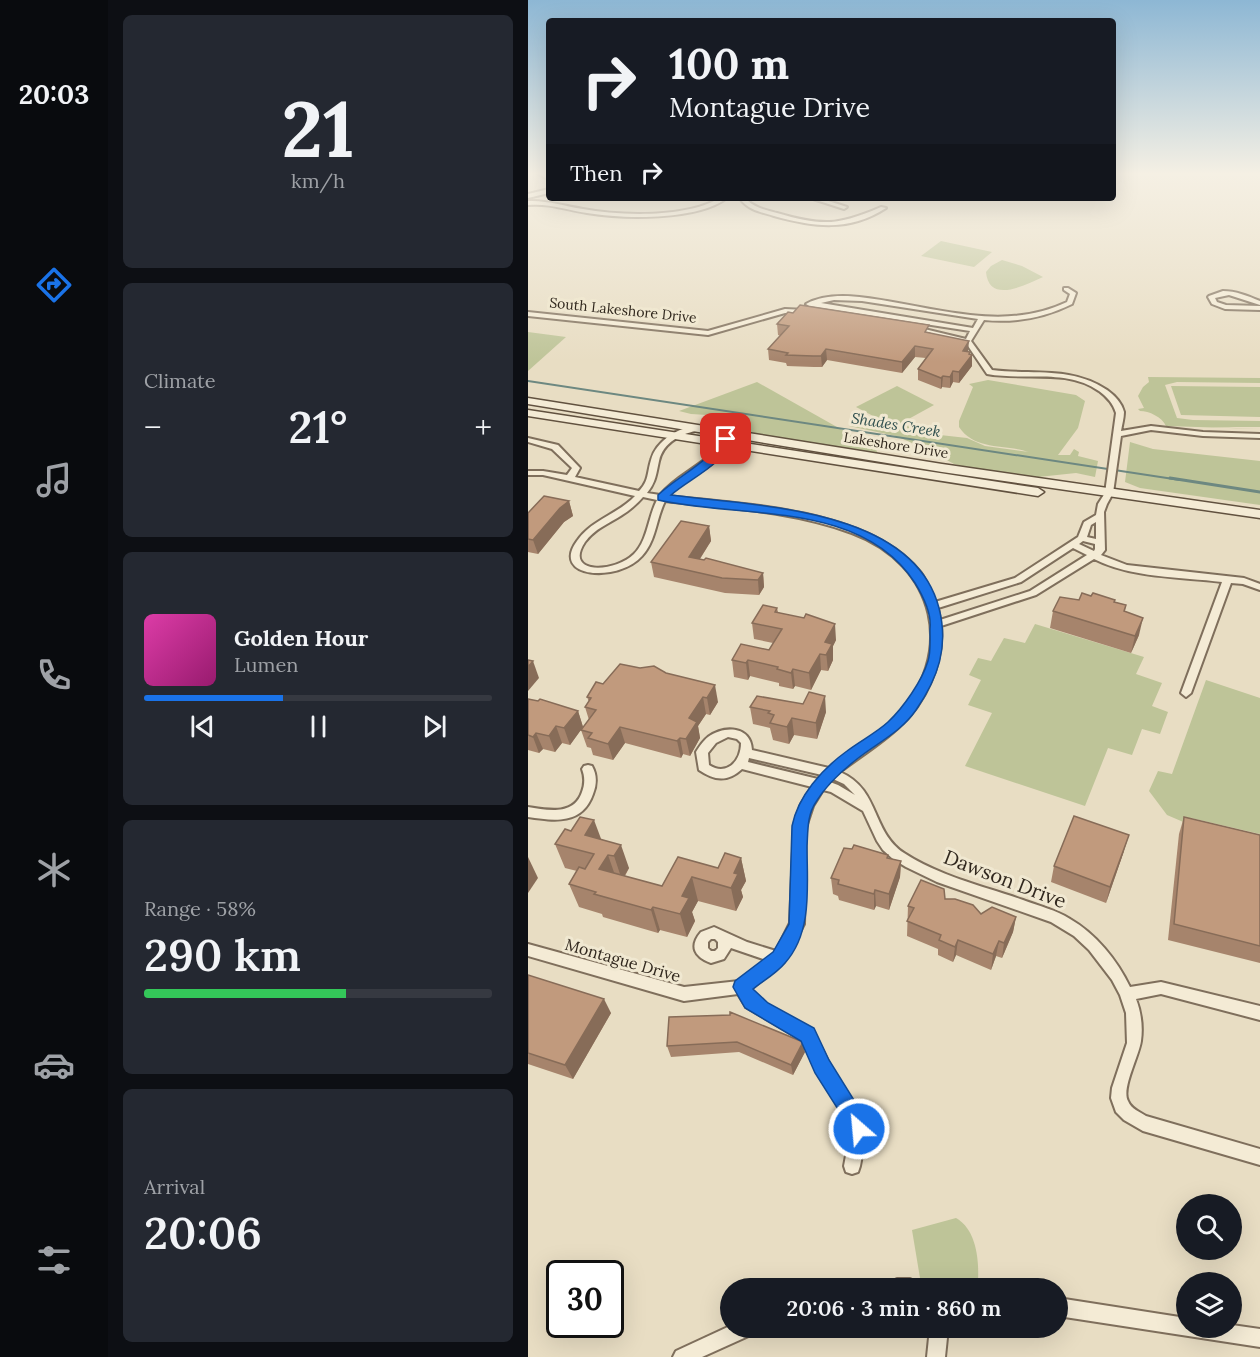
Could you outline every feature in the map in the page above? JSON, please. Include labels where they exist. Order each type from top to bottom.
[{"type":"main road","name":"Lakeshore Drive","points":[[528,401],[696,428],[723,439]]},
{"type":"main road","name":"Lakeshore Drive","points":[[528,413],[672,437],[723,439],[1105,497],[1260,525]]},
{"type":"main road","name":"Lakeshore Drive","points":[[1105,497],[1260,514]]},
{"type":"street","name":"South Lakeshore Drive","points":[[528,314],[708,333],[737,327],[834,298],[862,299],[982,318],[1019,321],[1070,303],[1073,292],[1066,289]]},
{"type":"street","points":[[1218,293],[1232,293],[1260,305],[1226,307],[1214,303],[1211,297],[1218,293]]},
{"type":"street","name":"South Lakeshore Drive","points":[[809,304],[974,330]]},
{"type":"street","name":"South Lakeshore Drive","points":[[785,311],[819,314]]},
{"type":"street","points":[[968,340],[982,318]]},
{"type":"street","points":[[910,328],[968,340],[990,372],[1051,373],[1083,380],[1103,390],[1119,408],[1110,478],[1098,517],[1101,531],[1098,542],[1100,550],[1033,593],[937,624]]},
{"type":"street","points":[[696,428],[672,437],[658,452],[653,476],[631,506],[582,539],[575,554],[581,566],[597,571],[610,570],[634,559],[645,547],[654,514],[662,498],[678,483],[708,463],[723,439]]},
{"type":"street","points":[[1117,436],[1151,428],[1203,435],[1260,436]]},
{"type":"street","points":[[528,440],[555,447],[576,468],[570,478]]},
{"type":"street","points":[[528,473],[543,472],[662,498],[811,516],[843,525],[887,547],[912,569],[930,597],[937,624],[935,661],[910,707],[892,727],[850,756],[810,797],[802,813],[800,826],[797,924],[779,958],[742,987],[751,1002],[807,1035],[829,1078],[857,1121],[859,1129],[852,1166]]},
{"type":"street","points":[[932,606],[1018,580],[1078,541],[1087,524],[1098,517]]},
{"type":"street","points":[[1078,541],[1098,542]]},
{"type":"street","points":[[1078,541],[1094,555],[1126,568],[1244,581],[1260,587]]},
{"type":"street","points":[[1186,693],[1227,580]]},
{"type":"street","points":[[728,732],[743,738],[748,746],[741,764],[727,773],[711,773],[703,767],[702,752],[712,740],[728,732]]},
{"type":"street","name":"Dawson Drive","points":[[747,753],[848,780],[862,793],[877,833],[889,848],[905,859],[941,876],[1049,915],[1073,927],[1102,955],[1116,974],[1127,994],[1134,1018],[1134,1044],[1118,1088],[1121,1106],[1126,1114],[1143,1124],[1260,1157]]},
{"type":"street","points":[[741,764],[821,784],[846,794],[866,807]]},
{"type":"street","points":[[528,812],[558,816],[573,813],[585,801],[591,776],[588,769]]},
{"type":"street","points":[[744,948],[706,956],[701,951],[700,943],[709,934],[717,934],[744,948],[779,958]]},
{"type":"street","points":[[719,954],[726,944],[723,937]]},
{"type":"street","name":"Montague Drive","points":[[528,950],[684,994],[742,987]]},
{"type":"street","points":[[1127,994],[1161,988],[1260,1013]]},
{"type":"street","points":[[1068,1309],[1176,1325]]},
{"type":"street","points":[[1242,1335],[1260,1338]]},
{"type":"street","points":[[682,1357],[725,1338]]},
{"type":"street","points":[[936,1357],[938,1338]]},
{"type":"green space","points":[[941,241],[992,252],[974,267],[921,256]]},
{"type":"green space","points":[[1002,260],[1022,266],[1043,277],[1019,287],[1001,290],[994,288],[986,272]]},
{"type":"green space","points":[[528,332],[566,337],[528,371]]},
{"type":"green space","points":[[1148,377],[1260,378],[1260,383],[1177,382],[1165,385],[1177,418],[1260,421],[1260,427],[1212,427],[1260,429],[1166,426],[1155,415],[1138,409],[1144,408],[1138,396],[1149,382]]},
{"type":"green space","points":[[988,380],[1076,395],[1085,401],[1078,428],[1058,455],[1070,455],[1074,449],[1079,452],[1078,456],[1098,461],[1095,477],[1076,473],[1038,477],[974,469],[954,464],[936,454],[917,450],[912,443],[896,436],[849,426],[870,420],[897,431],[906,425],[940,435],[967,438],[985,446],[1029,452],[973,440],[959,427],[959,421],[973,387],[969,384]]},
{"type":"green space","points":[[757,382],[876,449],[878,454],[742,431],[727,427],[729,423],[724,416],[679,411]]},
{"type":"green space","points":[[897,386],[934,405],[894,427],[856,407]]},
{"type":"green space","points":[[1171,386],[1260,387],[1260,417],[1181,415]]},
{"type":"green space","points":[[1130,442],[1153,449],[1260,461],[1260,505],[1140,488],[1125,482]]},
{"type":"green space","points":[[1035,624],[1144,657],[1136,674],[1162,683],[1152,706],[1168,712],[1160,734],[1142,729],[1132,755],[1108,748],[1085,806],[965,766],[992,713],[968,705],[981,680],[969,675],[978,658],[991,661],[1004,638],[1025,643]]},
{"type":"green space","points":[[1206,680],[1260,698],[1260,834],[1191,818],[1188,824],[1167,815],[1149,791],[1158,771],[1172,774]]},
{"type":"green space","points":[[956,1218],[963,1223],[975,1247],[978,1278],[920,1278],[912,1230]]},
{"type":"building","points":[[800,305],[929,325],[925,332],[969,341],[963,351],[970,352],[969,354],[972,355],[959,372],[953,371],[950,377],[941,378],[918,369],[933,349],[915,346],[902,362],[826,349],[821,356],[813,356],[786,355],[788,353],[768,349],[789,326],[777,324],[788,312],[793,313]]},
{"type":"building","points":[[544,496],[569,501],[560,508],[533,540],[528,539],[528,513]]},
{"type":"building","points":[[681,521],[709,526],[689,557],[704,560],[706,558],[763,573],[758,580],[722,578],[651,562]]},
{"type":"building","points":[[1082,593],[1091,596],[1093,593],[1115,600],[1114,602],[1126,605],[1124,611],[1143,618],[1135,636],[1053,611],[1060,597],[1079,600]]},
{"type":"building","points":[[763,605],[777,608],[775,612],[804,618],[806,614],[835,624],[825,642],[832,644],[826,655],[820,654],[809,673],[793,669],[791,673],[777,669],[778,667],[748,660],[746,663],[732,660],[741,644],[769,650],[782,629],[752,623]]},
{"type":"building","points":[[620,664],[640,668],[654,666],[666,673],[715,685],[707,698],[703,697],[689,718],[697,722],[686,739],[680,738],[677,741],[620,727],[608,744],[588,738],[592,733],[581,730],[596,710],[585,707],[591,698],[587,697],[596,682],[603,684]]},
{"type":"building","points":[[809,692],[825,696],[816,723],[792,718],[787,727],[770,723],[774,715],[768,713],[770,711],[750,707],[757,696],[803,704]]},
{"type":"building","points":[[528,699],[538,701],[540,699],[578,711],[564,728],[556,726],[549,736],[536,733],[533,737],[528,735]]},
{"type":"building","points":[[1074,816],[1129,835],[1110,887],[1054,866]]},
{"type":"building","points":[[580,817],[594,820],[585,835],[621,845],[614,856],[608,855],[599,869],[662,886],[678,857],[718,868],[725,853],[741,858],[734,873],[738,874],[731,888],[692,877],[682,896],[689,898],[680,914],[653,907],[651,910],[594,894],[596,892],[569,884],[579,867],[585,869],[594,854],[555,844],[565,829],[571,831]]},
{"type":"building","points":[[1184,817],[1260,835],[1260,946],[1174,924]]},
{"type":"building","points":[[854,845],[901,861],[889,894],[875,890],[874,894],[838,884],[839,880],[831,878],[844,848],[852,849]]},
{"type":"building","points":[[921,880],[944,889],[945,899],[955,899],[973,905],[981,914],[992,907],[1016,917],[1004,943],[999,941],[993,954],[958,940],[955,947],[939,940],[941,935],[907,921],[914,908],[908,906]]},
{"type":"building","points":[[528,975],[604,999],[565,1065],[528,1053]]},
{"type":"building","points":[[730,1012],[803,1042],[791,1065],[737,1042],[667,1046],[669,1017],[730,1015]]},
{"type":"waterway","name":"Shades Creek","points":[[528,381],[1180,480]]},
{"type":"waterway","name":"Shades Creek","points":[[1170,478],[1260,492]]},
{"type":"route","points":[[726,439],[725,445],[708,463],[678,483],[662,498],[811,516],[843,525],[870,537],[887,547],[912,569],[930,597],[937,624],[935,661],[910,707],[892,727],[850,756],[810,797],[802,813],[800,826],[797,924],[779,958],[742,987],[751,1002],[807,1035],[822,1066],[857,1121],[859,1129]]}]
